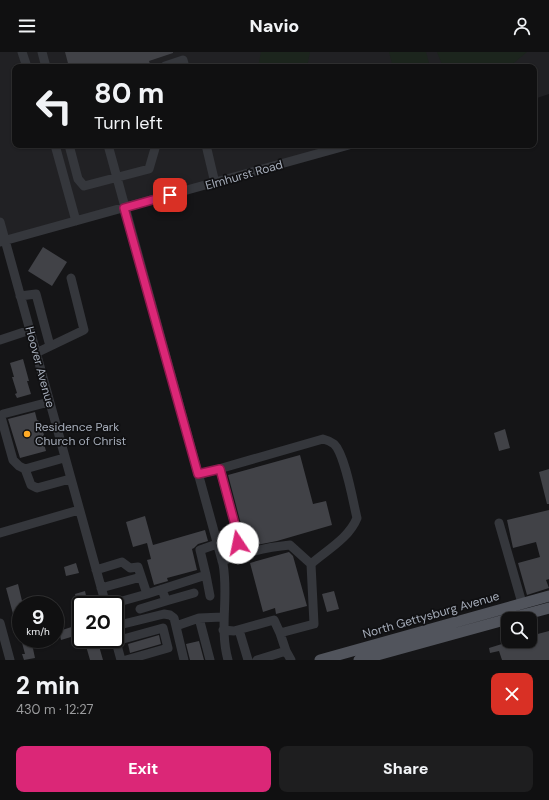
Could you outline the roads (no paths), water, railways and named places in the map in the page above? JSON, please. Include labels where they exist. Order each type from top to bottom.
[{"type":"main road","name":"North Gettysburg Avenue","points":[[361,657],[522,603],[549,596]]},
{"type":"main road","name":"North Gettysburg Avenue","points":[[534,612],[549,608]]},
{"type":"main road","name":"North Gettysburg Avenue","points":[[320,660],[361,657],[501,621]]},
{"type":"street","points":[[22,52],[26,64]]},
{"type":"street","points":[[42,52],[45,64]]},
{"type":"street","points":[[171,64],[183,60],[184,64]]},
{"type":"street","points":[[56,148],[76,222]]},
{"type":"street","points":[[69,148],[78,179],[84,186],[149,169],[155,148]]},
{"type":"street","points":[[109,148],[124,208],[221,557],[225,579],[223,630],[228,660]]},
{"type":"street","points":[[207,148],[215,183]]},
{"type":"street","name":"Elmhurst Road","points":[[2,242],[338,148]]},
{"type":"street","name":"Hoover Avenue","points":[[0,222],[2,242],[30,330],[64,458],[104,596]]},
{"type":"street","points":[[36,353],[84,330],[71,278]]},
{"type":"street","points":[[20,296],[36,294],[50,346]]},
{"type":"street","points":[[0,340],[30,330]]},
{"type":"street","points":[[49,402],[3,414],[1,417],[3,434],[13,460],[19,466],[25,468],[64,458]]},
{"type":"street","points":[[198,474],[323,440],[329,440],[334,444],[342,459],[357,518],[354,525],[343,537],[311,564]]},
{"type":"street","points":[[25,468],[31,485],[37,488],[70,479]]},
{"type":"street","points":[[220,469],[238,536],[238,543],[221,557]]},
{"type":"street","points":[[0,533],[79,510]]},
{"type":"street","points":[[499,523],[522,603]]},
{"type":"street","points":[[210,596],[200,550],[217,544]]},
{"type":"street","points":[[221,557],[274,546],[290,545],[311,564],[314,624],[280,633]]},
{"type":"street","points":[[96,570],[122,562],[130,568],[138,567],[147,594]]},
{"type":"street","points":[[124,600],[206,575]]},
{"type":"street","points":[[101,588],[141,577]]},
{"type":"street","points":[[162,589],[166,601]]},
{"type":"street","points":[[140,608],[194,593]]},
{"type":"street","points":[[124,624],[164,614],[170,615],[174,618],[184,660]]},
{"type":"street","points":[[176,626],[199,618],[223,617]]},
{"type":"street","points":[[199,618],[210,660]]},
{"type":"street","points":[[223,630],[239,630],[274,620],[291,660]]},
{"type":"street","points":[[0,623],[10,660]]},
{"type":"street","points":[[124,638],[163,628],[168,648],[126,660]]},
{"type":"street","points":[[239,630],[248,660]]},
{"type":"street","points":[[117,648],[121,660]]},
{"type":"street","points":[[257,660],[286,651]]},
{"type":"place","name":"Residence Park Church of Christ","points":[[27,434]]}]
